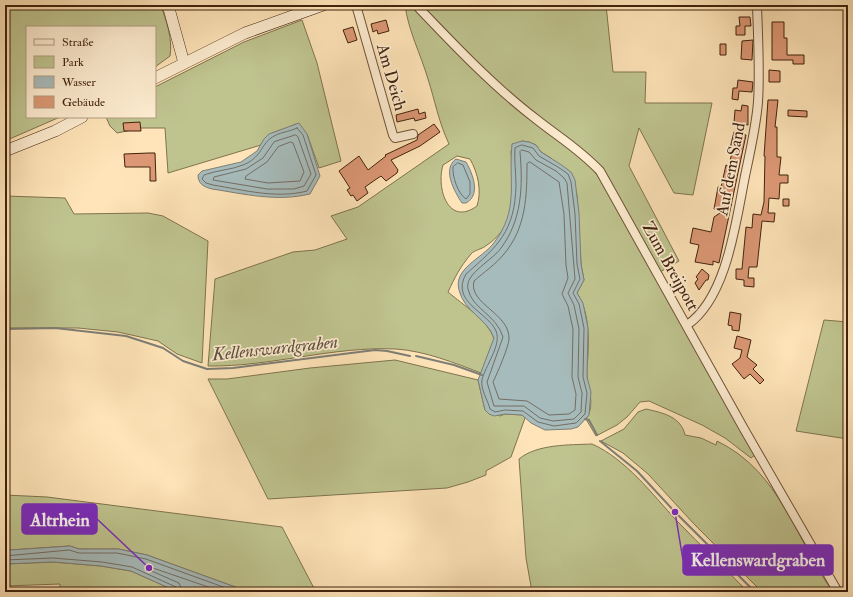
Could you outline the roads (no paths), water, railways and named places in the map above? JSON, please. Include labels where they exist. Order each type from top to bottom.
[{"type":"street","points":[[168,5],[184,63]]},
{"type":"street","points":[[156,77],[245,33],[323,5]]},
{"type":"street","name":"Am Deich","points":[[356,5],[393,135],[395,138],[399,139],[413,134]]},
{"type":"street","name":"Zum Breijpott","points":[[416,5],[496,85],[536,119],[574,145],[600,171],[744,429],[838,592]]},
{"type":"street","name":"Auf dem Sand","points":[[687,326],[693,321],[720,281],[729,256],[758,103],[759,66],[757,5]]},
{"type":"street","points":[[5,151],[55,131],[80,118]]},
{"type":"water","points":[[299,123],[307,134],[320,176],[310,194],[285,197],[249,195],[212,189],[200,183],[198,175],[202,171],[241,162],[257,151],[264,139],[269,134]]},
{"type":"water","points":[[522,141],[536,145],[541,152],[571,172],[575,180],[579,213],[581,264],[584,280],[577,293],[583,303],[588,328],[587,377],[591,392],[589,415],[578,427],[571,429],[545,430],[531,423],[522,415],[505,414],[494,416],[485,410],[478,380],[494,338],[486,325],[470,310],[462,298],[459,290],[458,283],[464,270],[493,244],[507,219],[511,196],[512,144]]},
{"type":"water","points":[[456,159],[466,162],[473,178],[473,195],[466,203],[462,203],[451,180],[450,168]]},
{"type":"water","points":[[70,546],[79,549],[118,549],[147,555],[249,592],[178,592],[131,571],[101,566],[53,562],[5,564],[5,552],[10,550]]},
{"type":"waterway","name":"Kellenswardgraben","points":[[5,329],[55,328],[126,336],[163,348],[183,361],[207,369],[233,368],[375,350],[410,356]]},
{"type":"waterway","name":"Kellenswardgraben","points":[[416,356],[454,365],[482,375]]},
{"type":"waterway","name":"Kellenswardgraben","points":[[585,419],[589,420],[597,435]]},
{"type":"waterway","name":"Kellenswardgraben","points":[[600,441],[637,471],[675,512],[755,592]]},
{"type":"place","name":"Kellenswardgraben","points":[[675,512]]},
{"type":"place","name":"Altrhein","points":[[149,568]]}]
